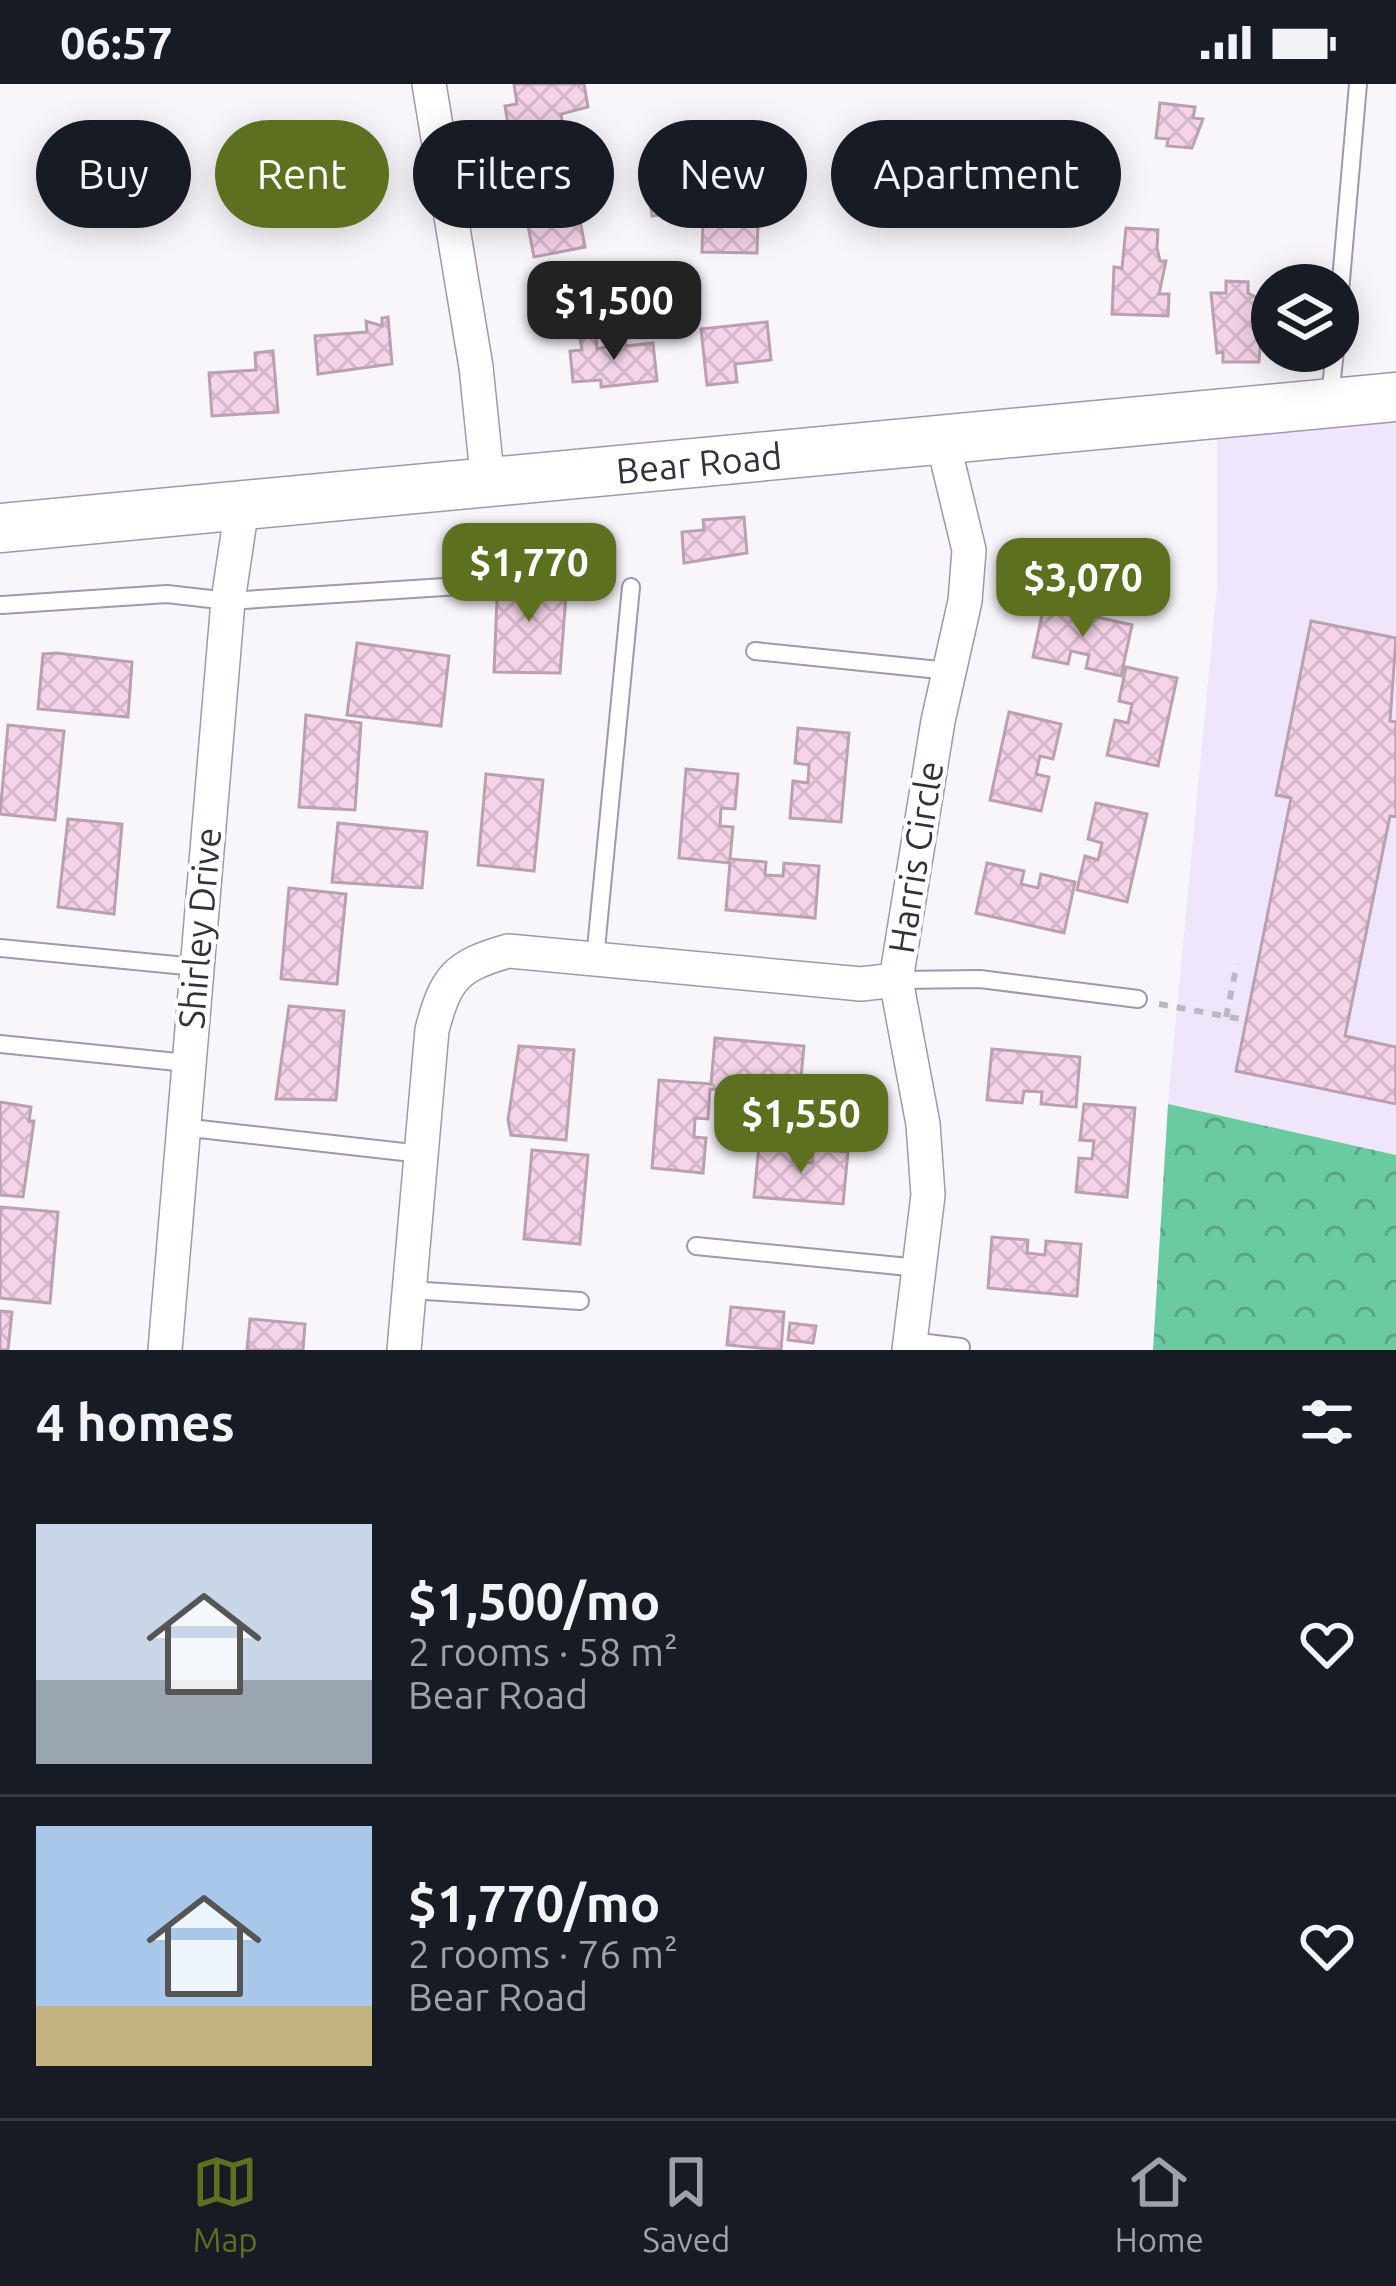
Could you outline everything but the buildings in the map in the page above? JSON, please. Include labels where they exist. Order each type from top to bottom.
[{"type":"main road","name":"Bear Road","points":[[0,528],[1396,397]]},
{"type":"street","points":[[429,84],[476,367],[488,484]]},
{"type":"street","name":"Harris Circle","points":[[910,1345],[928,1196],[923,1124],[896,980],[969,550],[943,438]]},
{"type":"street","name":"Shirley Drive","points":[[165,1350],[228,601],[242,507]]},
{"type":"street","points":[[404,1350],[432,1030],[442,992],[467,963],[508,951],[861,984],[896,980]]},
{"type":"lane","points":[[1342,264],[1358,84]]},
{"type":"lane","points":[[1330,403],[1333,372]]},
{"type":"lane","points":[[2,605],[166,594],[228,601],[460,586]]},
{"type":"lane","points":[[595,959],[631,587]]},
{"type":"lane","points":[[755,651],[949,671]]},
{"type":"lane","points":[[0,948],[196,968]]},
{"type":"lane","points":[[896,980],[980,979],[1138,999]]},
{"type":"lane","points":[[0,1044],[187,1063]]},
{"type":"lane","points":[[182,1127],[422,1154]]},
{"type":"lane","points":[[696,1246],[919,1268]]},
{"type":"lane","points":[[410,1290],[580,1301]]},
{"type":"lane","points":[[910,1345],[962,1347]]},
{"type":"path","points":[[1226,1017],[1237,964]]},
{"type":"path","points":[[1138,999],[1246,1021]]},
{"type":"shaded area","points":[[1396,419],[1396,1155],[1168,1104],[1217,587],[1217,434]]},
{"type":"green space","points":[[1168,1104],[1396,1155],[1396,1350],[1153,1350]]}]
